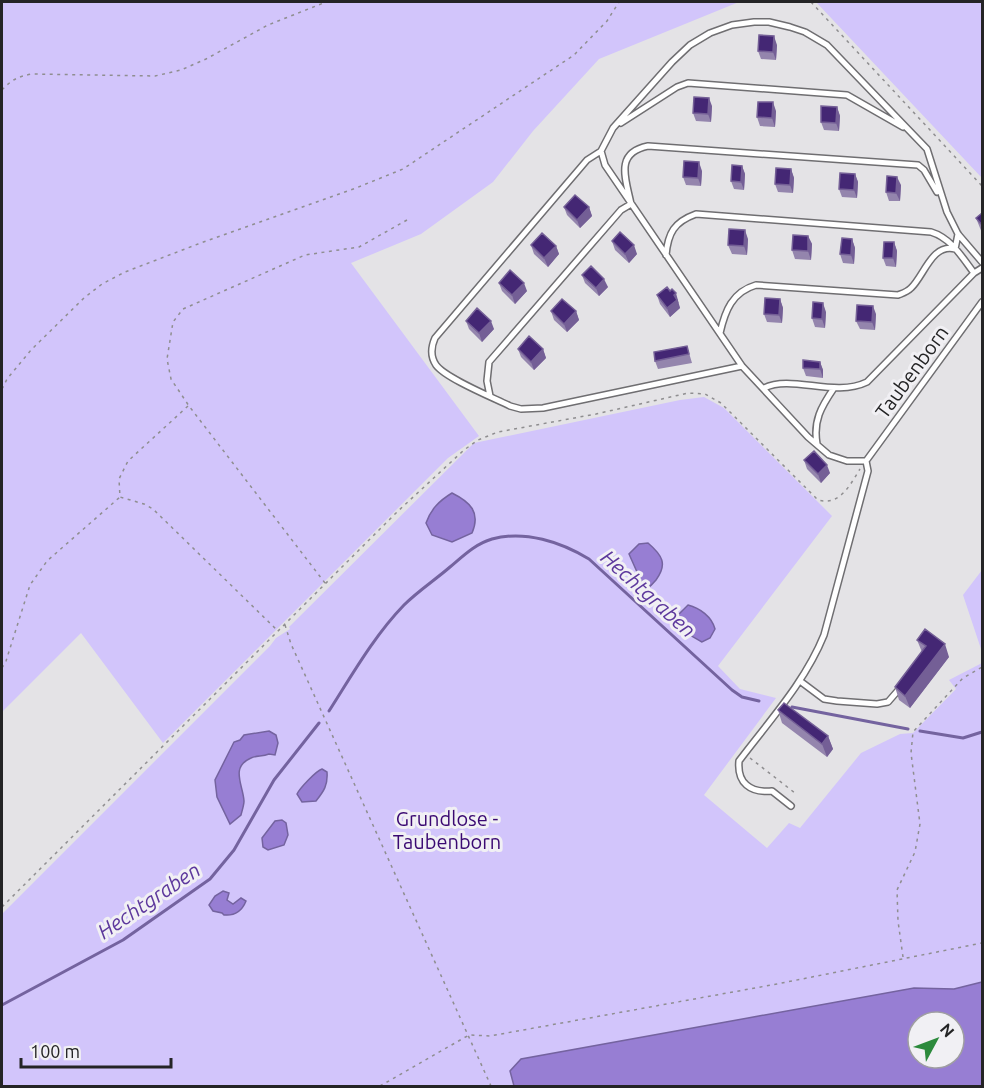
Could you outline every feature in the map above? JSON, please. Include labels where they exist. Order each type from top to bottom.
[{"type":"lane","points":[[742,366],[543,408],[521,409],[510,406],[447,374],[437,366],[432,356],[432,346],[435,338],[587,160],[601,151],[613,128],[672,62],[690,45],[710,33],[732,25],[754,22],[776,23],[805,32],[827,45],[927,149],[931,156],[941,199]]},
{"type":"lane","points":[[613,128],[677,87],[688,83],[847,95],[910,130]]},
{"type":"lane","points":[[631,204],[625,165],[634,151],[648,146],[918,165],[924,170],[941,199],[958,234],[982,262]]},
{"type":"lane","points":[[601,151],[605,165],[742,366],[817,446],[837,459],[866,461],[868,471],[824,634],[814,658],[800,681],[739,761],[738,772],[743,782],[756,791],[772,791],[791,806]]},
{"type":"lane","points":[[490,396],[487,381],[489,362],[621,210],[631,204]]},
{"type":"lane","points":[[666,255],[670,236],[677,225],[683,219],[696,214],[931,232],[941,235],[974,273]]},
{"type":"lane","points":[[955,249],[958,234]]},
{"type":"lane","points":[[720,333],[727,307],[745,288],[756,285],[898,295],[913,286],[938,253],[950,248],[955,249]]},
{"type":"lane","points":[[764,388],[776,384],[834,388],[858,386],[867,382],[974,273],[982,268]]},
{"type":"lane","name":"Taubenborn","points":[[866,461],[982,302]]},
{"type":"lane","points":[[817,446],[816,426],[819,412],[834,388]]},
{"type":"lane","points":[[800,681],[824,699],[877,704],[888,702],[908,678]]},
{"type":"path","points":[[2,90],[9,82],[20,76],[32,74],[155,76],[181,70],[268,25],[326,2]]},
{"type":"path","points":[[2,389],[31,350],[84,298],[102,284],[125,272],[187,248],[403,169],[574,55],[607,21],[619,2]]},
{"type":"path","points":[[811,2],[982,186]]},
{"type":"path","points":[[326,584],[189,406],[171,379],[167,359],[172,322],[183,309],[305,255],[359,247],[407,220]]},
{"type":"path","points":[[2,908],[285,624],[444,468],[478,440],[498,432],[596,414],[688,393],[705,394],[721,403],[818,500],[827,502],[836,500],[848,488],[866,461]]},
{"type":"path","points":[[120,497],[119,479],[128,461],[189,406]]},
{"type":"path","points":[[120,497],[153,509],[278,631]]},
{"type":"path","points":[[2,668],[30,585],[47,561],[120,497]]},
{"type":"path","points":[[285,624],[291,644],[491,1086]]},
{"type":"path","points":[[903,958],[897,890],[915,852],[920,824],[911,753],[913,732],[963,678],[982,667]]},
{"type":"path","points":[[745,754],[795,793]]},
{"type":"path","points":[[380,1086],[469,1035],[490,1036],[777,984],[982,943]]},
{"type":"green space","points":[[2,2],[739,2],[599,59],[533,131],[493,182],[421,234],[351,263],[479,436],[448,458],[163,743],[81,633],[2,712]]},
{"type":"green space","points":[[816,2],[982,2],[982,178]]},
{"type":"green space","name":"Grundlose - Taubenborn","points":[[704,397],[724,408],[832,516],[718,666],[740,689],[776,698],[704,795],[767,848],[789,823],[800,828],[861,753],[900,734],[913,733],[956,689],[949,680],[982,663],[982,1086],[2,1086],[2,914],[276,638],[290,629],[289,627],[474,443]]},
{"type":"green space","points":[[982,570],[982,652],[963,595]]},
{"type":"shaded area","points":[[452,493],[469,504],[475,519],[472,533],[452,542],[432,535],[426,523],[436,506]]},
{"type":"shaded area","points":[[648,543],[660,556],[662,569],[656,580],[645,590],[629,554],[639,544]]},
{"type":"shaded area","points":[[688,605],[697,608],[711,621],[715,629],[710,638],[702,642],[679,626],[676,617]]},
{"type":"shaded area","points":[[269,731],[276,735],[278,743],[275,755],[253,757],[241,766],[239,777],[244,804],[241,815],[230,824],[217,797],[215,780],[234,742],[240,740],[244,735]]},
{"type":"shaded area","points":[[322,769],[327,772],[327,781],[323,791],[316,801],[302,802],[297,794],[308,780]]},
{"type":"shaded area","points":[[282,820],[286,823],[288,835],[284,845],[268,850],[263,847],[262,838],[275,821]]},
{"type":"shaded area","points":[[223,891],[229,893],[227,900],[233,904],[241,898],[246,901],[238,912],[224,915],[213,911],[209,905],[215,896]]},
{"type":"shaded area","points":[[982,982],[982,1086],[514,1086],[510,1071],[521,1059],[914,988],[954,989]]},
{"type":"building","points":[[759,35],[774,36],[773,52],[758,51]]},
{"type":"building","points":[[694,97],[709,98],[708,114],[693,113]]},
{"type":"building","points":[[758,102],[773,102],[772,118],[757,117]]},
{"type":"building","points":[[821,106],[837,107],[836,123],[821,122]]},
{"type":"building","points":[[684,161],[699,162],[698,178],[683,177]]},
{"type":"building","points":[[732,165],[742,166],[741,182],[731,181]]},
{"type":"building","points":[[776,168],[791,169],[790,185],[775,184]]},
{"type":"building","points":[[840,173],[855,174],[854,190],[839,189]]},
{"type":"building","points":[[887,176],[897,177],[896,193],[886,192]]},
{"type":"building","points":[[575,195],[589,207],[577,220],[564,207]]},
{"type":"building","points":[[982,213],[982,225],[976,218]]},
{"type":"building","points":[[729,229],[745,230],[744,246],[728,245]]},
{"type":"building","points":[[620,232],[634,245],[625,254],[612,241]]},
{"type":"building","points":[[542,233],[556,246],[544,258],[531,245]]},
{"type":"building","points":[[793,235],[808,236],[808,251],[792,250]]},
{"type":"building","points":[[842,238],[852,239],[851,255],[840,254]]},
{"type":"building","points":[[884,242],[894,242],[893,258],[883,258]]},
{"type":"building","points":[[591,266],[604,279],[596,288],[582,275]]},
{"type":"building","points":[[510,270],[524,283],[512,295],[499,283]]},
{"type":"building","points":[[667,287],[676,293],[674,295],[677,300],[667,308],[657,295]]},
{"type":"building","points":[[765,298],[780,299],[779,315],[764,314]]},
{"type":"building","points":[[562,299],[576,311],[564,324],[551,311]]},
{"type":"building","points":[[813,302],[823,303],[822,319],[812,318]]},
{"type":"building","points":[[857,305],[873,306],[872,322],[856,321]]},
{"type":"building","points":[[477,308],[491,321],[479,333],[466,321]]},
{"type":"building","points":[[529,336],[543,349],[531,362],[518,349]]},
{"type":"building","points":[[687,346],[689,354],[655,361],[654,352]]},
{"type":"building","points":[[803,360],[820,362],[820,369],[803,368]]},
{"type":"building","points":[[814,451],[827,465],[818,474],[804,460]]},
{"type":"building","points":[[925,629],[945,644],[905,696],[895,687],[926,646],[917,640]]},
{"type":"building","points":[[784,703],[828,736],[822,744],[778,710]]},
{"type":"waterway","name":"Hechtgraben","points":[[329,711],[373,643],[409,600],[475,547],[492,539],[517,536],[555,543],[589,559],[732,690],[742,697],[759,701]]},
{"type":"waterway","points":[[792,707],[908,729]]},
{"type":"waterway","name":"Hechtgraben","points":[[2,1005],[123,940],[210,879],[234,850],[274,780],[319,723]]},
{"type":"waterway","name":"Hechtgraben","points":[[920,731],[963,738],[982,732]]}]
